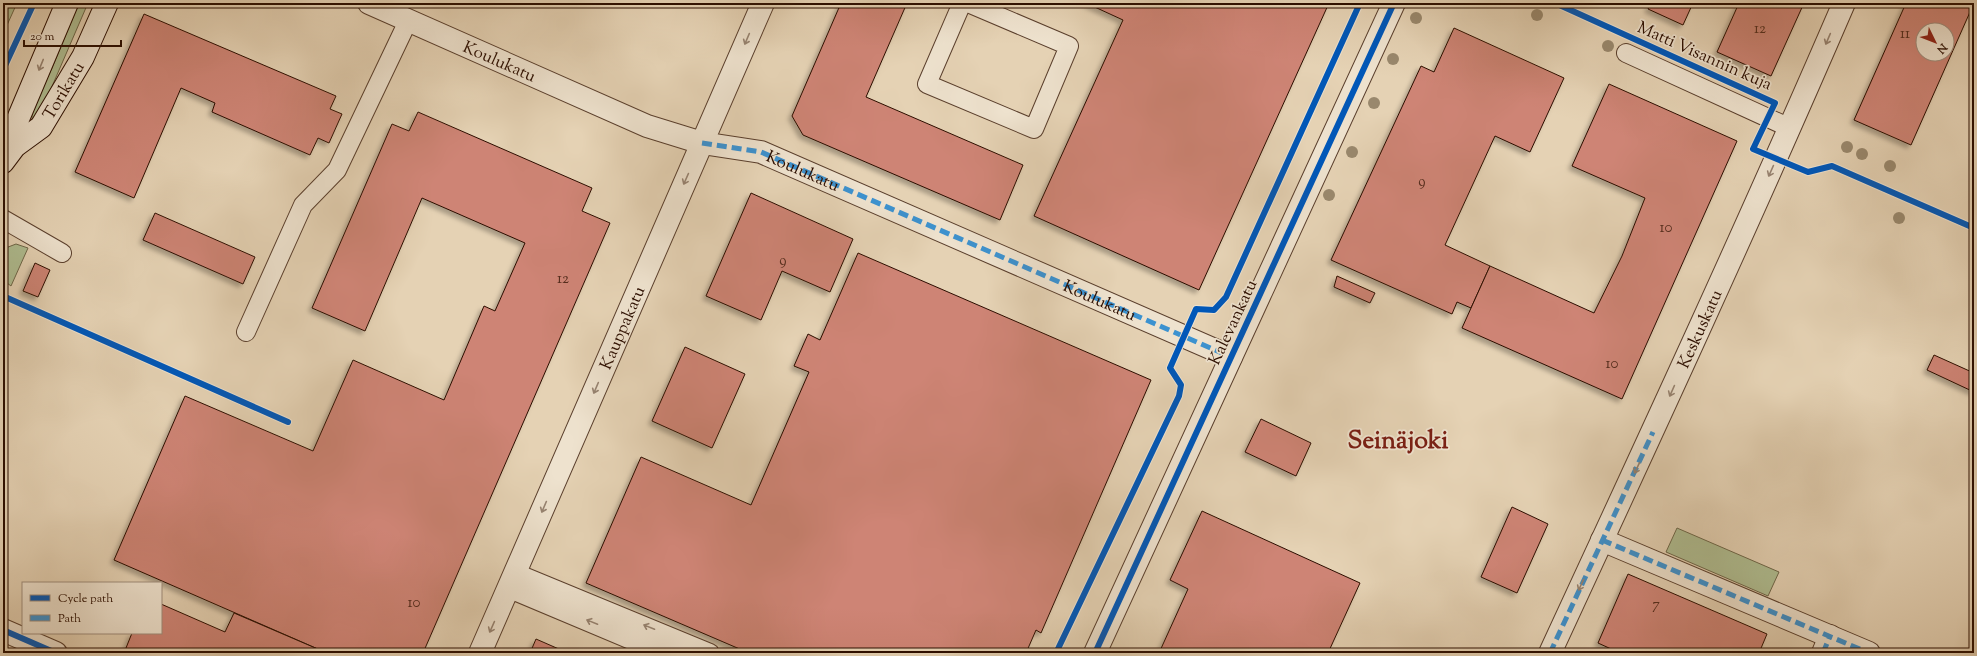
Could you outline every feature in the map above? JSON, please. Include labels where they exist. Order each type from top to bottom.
[{"type":"street","name":"Torikatu","points":[[9,154],[18,119],[67,3]]},
{"type":"street","name":"Torikatu","points":[[9,154],[41,127],[83,57],[107,3]]},
{"type":"street","name":"Koulukatu","points":[[369,3],[647,126],[702,143],[762,152],[1231,357]]},
{"type":"street","name":"Kauppakatu","points":[[480,653],[763,3]]},
{"type":"street","name":"Kalevankatu","points":[[1095,653],[1394,3]]},
{"type":"street","name":"Keskuskatu","points":[[1550,653],[1790,128],[1844,3]]},
{"type":"street","points":[[1602,540],[1827,645],[1869,653]]},
{"type":"street","points":[[513,580],[667,653]]},
{"type":"street","points":[[3,630],[56,653]]},
{"type":"lane","points":[[962,3],[928,84],[1034,129],[1069,46],[968,3]]},
{"type":"lane","points":[[246,332],[303,205],[337,170],[408,21]]},
{"type":"lane","points":[[1626,54],[1790,128]]},
{"type":"lane","points":[[3,219],[62,253]]},
{"type":"lane","points":[[513,580],[710,653]]},
{"type":"green space","points":[[3,3],[17,3],[3,34]]},
{"type":"green space","points":[[79,3],[88,3],[47,98],[32,123],[32,110],[52,68]]},
{"type":"green space","points":[[16,244],[28,248],[11,286],[3,280],[3,249]]},
{"type":"green space","points":[[1677,528],[1779,572],[1768,596],[1666,552]]},
{"type":"building","points":[[841,3],[907,3],[866,97],[1023,165],[1000,220],[803,135],[792,116]]},
{"type":"building","points":[[1086,3],[1329,3],[1199,290],[1034,216],[1123,20]]},
{"type":"building","points":[[1651,3],[1693,3],[1683,25],[1648,9]]},
{"type":"building","points":[[1739,3],[1804,3],[1771,76],[1717,52]]},
{"type":"building","points":[[1906,3],[1974,3],[1955,46],[1955,22],[1915,22],[1915,62],[1948,62],[1911,145],[1854,120]]},
{"type":"building","points":[[144,14],[336,96],[330,109],[342,114],[329,143],[318,138],[310,155],[212,112],[215,103],[181,88],[134,198],[75,172]]},
{"type":"building","points":[[1454,28],[1564,78],[1530,152],[1495,136],[1445,245],[1490,266],[1471,308],[1457,302],[1452,314],[1331,260],[1421,66],[1434,72]]},
{"type":"building","points":[[1609,84],[1737,141],[1622,399],[1462,328],[1490,266],[1594,313],[1622,256],[1645,198],[1572,166]]},
{"type":"building","points":[[418,112],[592,188],[582,211],[610,223],[423,653],[327,653],[114,560],[185,396],[313,451],[353,360],[444,400],[484,306],[495,311],[525,243],[422,198],[365,331],[312,308],[392,124],[409,131]]},
{"type":"building","points":[[751,193],[853,239],[830,292],[782,271],[761,320],[706,296]]},
{"type":"building","points":[[155,213],[255,257],[243,284],[143,240]]},
{"type":"building","points":[[858,253],[1151,380],[1041,633],[1036,630],[1026,653],[749,653],[586,583],[641,457],[751,505],[809,372],[794,366],[808,334],[820,340]]},
{"type":"building","points":[[35,263],[50,270],[38,297],[23,291]]},
{"type":"building","points":[[1337,276],[1375,293],[1370,303],[1334,287]]},
{"type":"building","points":[[685,347],[745,374],[712,448],[652,421]]},
{"type":"building","points":[[1934,355],[1974,373],[1974,392],[1927,370]]},
{"type":"building","points":[[1261,419],[1311,443],[1296,476],[1245,452]]},
{"type":"building","points":[[1512,507],[1548,524],[1517,593],[1481,577]]},
{"type":"building","points":[[1202,511],[1360,583],[1328,653],[1159,653],[1188,589],[1170,580]]},
{"type":"building","points":[[1628,574],[1767,634],[1759,653],[1620,653],[1598,643]]},
{"type":"building","points":[[162,604],[225,632],[234,613],[327,653],[124,653],[132,634],[162,634]]},
{"type":"building","points":[[536,639],[568,653],[530,653]]},
{"type":"marked path","points":[[702,143],[761,152],[1231,357]]},
{"type":"marked path","points":[[1550,653],[1653,432]]},
{"type":"marked path","points":[[1602,540],[1869,653]]},
{"type":"marked path","points":[[1823,653],[1830,636]]},
{"type":"cycle path","points":[[3,70],[34,3]]},
{"type":"cycle path","points":[[1056,653],[1179,396],[1181,385],[1170,368],[1196,309],[1214,310],[1226,297],[1360,3]]},
{"type":"cycle path","points":[[1095,653],[1394,3]]},
{"type":"cycle path","name":"Matti Visannin kuja","points":[[1555,3],[1775,103],[1753,149],[1808,172],[1832,166],[1974,228]]},
{"type":"cycle path","points":[[3,296],[288,422]]},
{"type":"cycle path","points":[[3,630],[56,653]]},
{"type":"district","name":"Seinäjoki","points":[[1398,439]]}]
